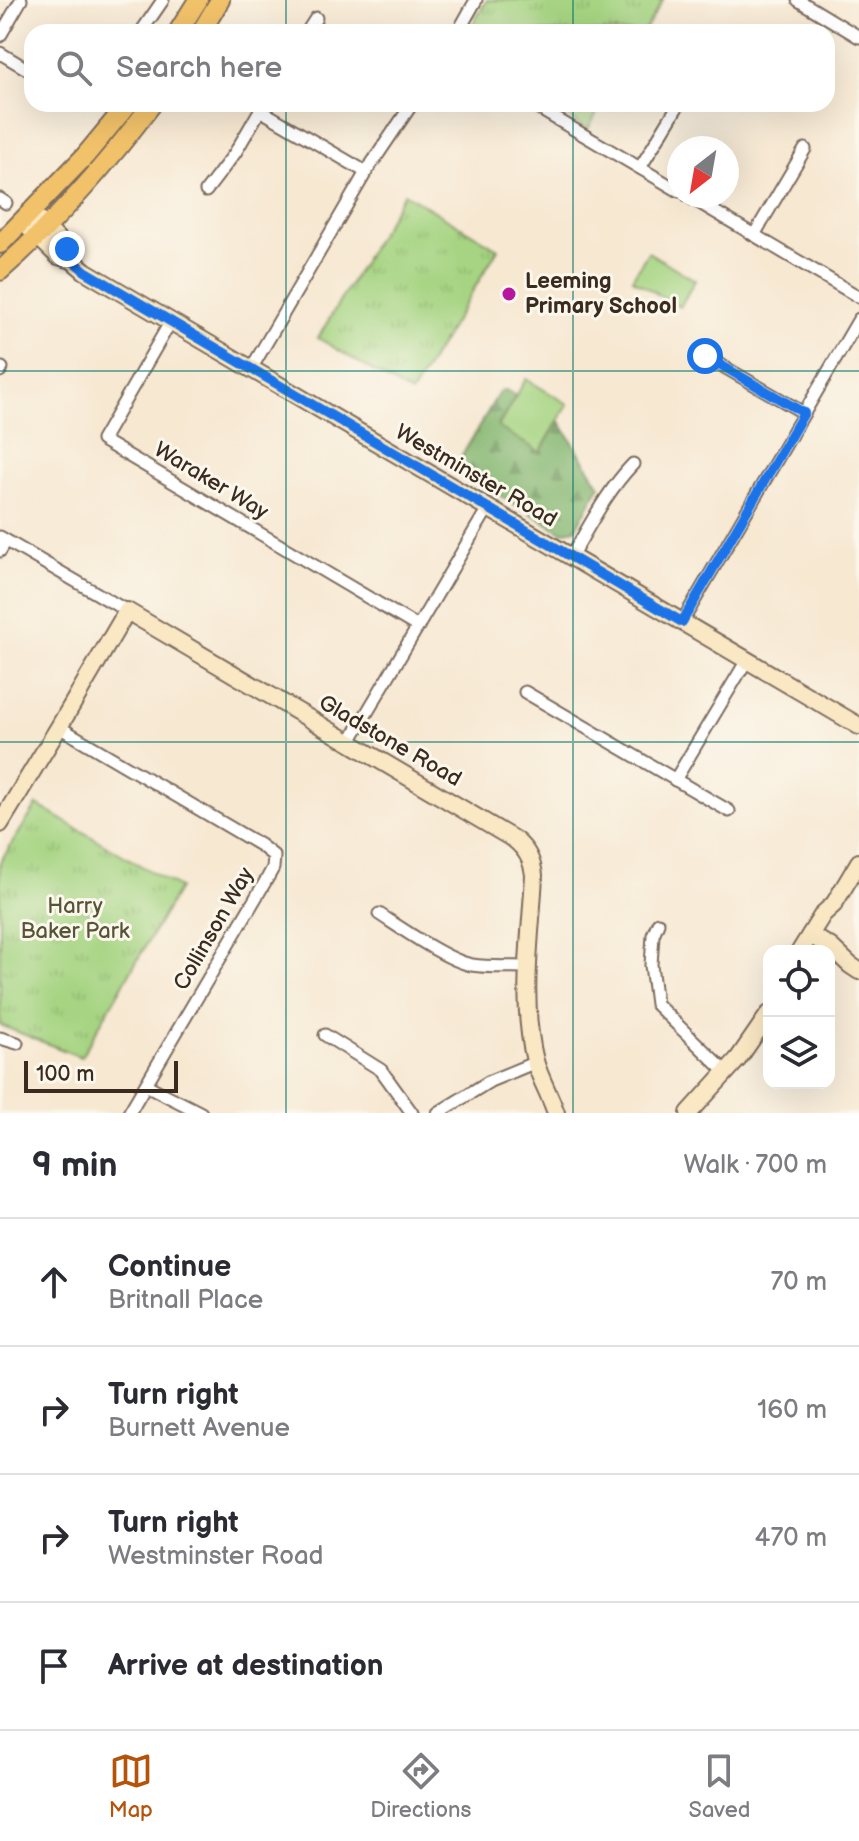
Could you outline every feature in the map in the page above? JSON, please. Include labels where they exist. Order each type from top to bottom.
[{"type":"main road","points":[[183,24],[198,0]]},
{"type":"main road","points":[[206,24],[220,0]]},
{"type":"main road","points":[[0,244],[85,156],[121,112]]},
{"type":"main road","points":[[0,271],[42,232],[107,161],[146,112]]},
{"type":"main road","name":"Westminster Road","points":[[27,218],[67,249],[72,260],[85,271],[859,726]]},
{"type":"main road","points":[[0,824],[127,611]]},
{"type":"main road","name":"Gladstone Road","points":[[127,611],[522,846],[531,860],[534,875],[528,1018],[536,1062],[557,1112]]},
{"type":"main road","points":[[812,945],[833,919],[834,904],[859,862]]},
{"type":"main road","points":[[835,951],[854,968]]},
{"type":"main road","points":[[835,960],[854,968]]},
{"type":"main road","points":[[689,1113],[727,1073],[767,1017]]},
{"type":"street","points":[[0,36],[21,0]]},
{"type":"street","points":[[146,24],[163,0]]},
{"type":"street","points":[[462,24],[476,0]]},
{"type":"street","points":[[798,0],[859,37]]},
{"type":"street","points":[[312,24],[316,18]]},
{"type":"street","points":[[0,53],[24,67]]},
{"type":"street","points":[[206,191],[235,153],[259,112]]},
{"type":"street","points":[[270,112],[366,172]]},
{"type":"street","points":[[251,369],[366,172],[407,112]]},
{"type":"street","points":[[545,112],[667,184]]},
{"type":"street","points":[[640,168],[674,112]]},
{"type":"street","points":[[754,235],[805,149]]},
{"type":"street","points":[[708,208],[859,297]]},
{"type":"street","points":[[682,622],[859,319]]},
{"type":"street","name":"Waraker Way","points":[[171,321],[102,440],[418,627]]},
{"type":"street","points":[[705,356],[804,413]]},
{"type":"street","points":[[571,557],[620,478],[633,464]]},
{"type":"street","points":[[349,743],[488,508]]},
{"type":"street","name":"Gladstone Road","points":[[2,543],[127,611]]},
{"type":"street","points":[[675,780],[747,660]]},
{"type":"street","points":[[525,692],[729,811]]},
{"type":"street","name":"Collinson Way","points":[[59,727],[274,856],[268,877],[129,1113]]},
{"type":"street","points":[[379,914],[460,962],[529,967]]},
{"type":"street","points":[[658,923],[653,935],[651,965],[656,1004],[727,1073]]},
{"type":"street","points":[[325,1035],[381,1070],[412,1113]]},
{"type":"street","points":[[0,1038],[17,1043]]},
{"type":"street","points":[[438,1113],[490,1081],[536,1062]]},
{"type":"street","points":[[146,1085],[201,1113]]},
{"type":"green space","points":[[487,0],[663,0],[649,24],[473,24]]},
{"type":"green space","points":[[559,112],[598,112],[588,129]]},
{"type":"green space","points":[[404,193],[498,249],[411,394],[318,338]]},
{"type":"green space","points":[[648,252],[695,280],[680,307],[632,279]]},
{"type":"green space","points":[[526,379],[568,404],[540,452],[498,427]]},
{"type":"green space","points":[[506,390],[516,396],[498,426],[540,452],[559,420],[600,486],[575,529],[562,532],[458,471],[456,466],[500,391]]},
{"type":"green space","name":"Harry Baker Park","points":[[37,805],[179,888],[81,1057],[0,1025],[0,862]]},
{"type":"place","name":"Leeming Primary School","points":[[509,294]]},
{"type":"route","points":[[67,249],[72,260],[85,271],[682,622],[804,413],[705,356]]}]
